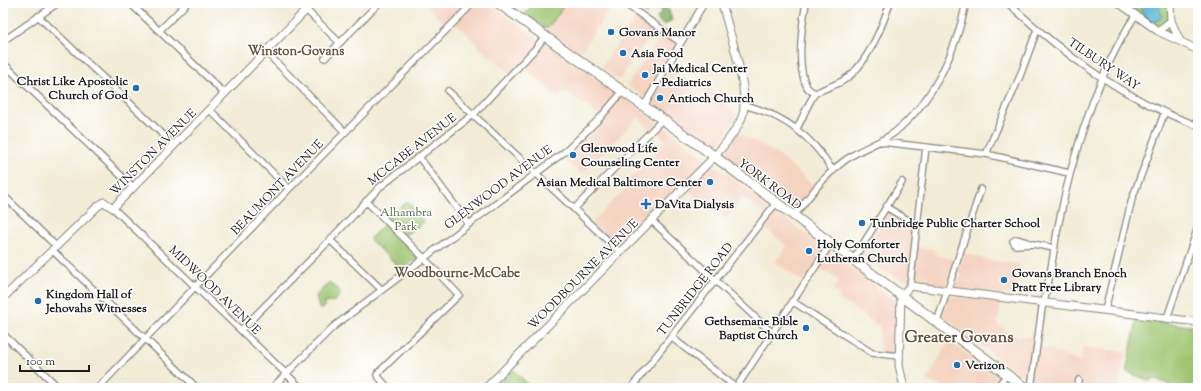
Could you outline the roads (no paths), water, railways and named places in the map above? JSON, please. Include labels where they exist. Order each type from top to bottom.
[{"type":"main road","name":"YORK ROAD","points":[[498,3],[663,119],[1025,388]]},
{"type":"street","points":[[3,41],[58,3]]},
{"type":"street","points":[[130,3],[225,94]]},
{"type":"street","points":[[160,32],[187,3]]},
{"type":"street","points":[[299,3],[340,43]]},
{"type":"street","name":"WINSTON AVENUE","points":[[3,298],[102,203],[107,203],[113,208],[313,3]]},
{"type":"street","points":[[325,58],[379,3]]},
{"type":"street","name":"BEAUMONT AVENUE","points":[[98,388],[144,338],[289,189],[474,3]]},
{"type":"street","points":[[624,3],[680,42]]},
{"type":"street","points":[[644,106],[704,3]]},
{"type":"street","name":"WOODBOURNE AVENUE","points":[[486,388],[714,157],[737,127],[742,118],[744,105],[738,67],[722,3]]},
{"type":"street","points":[[806,3],[802,23],[802,61],[806,86],[815,94]]},
{"type":"street","points":[[797,128],[815,94],[833,86],[853,74],[874,42],[890,3]]},
{"type":"street","points":[[794,216],[818,185],[833,171],[852,156],[882,142],[906,122],[932,91],[953,46],[966,3]]},
{"type":"street","name":"TILBURY WAY","points":[[1008,3],[1037,30],[1103,79],[1164,114],[1198,126]]},
{"type":"street","points":[[1119,3],[1135,16],[1158,31],[1198,50]]},
{"type":"street","points":[[1170,3],[1171,21],[1180,41]]},
{"type":"street","points":[[38,16],[174,145]]},
{"type":"street","points":[[1031,388],[1044,303],[1069,173],[1103,79],[1118,44],[1135,16]]},
{"type":"street","points":[[1158,31],[1171,21]]},
{"type":"street","points":[[986,154],[1020,76],[1037,30]]},
{"type":"street","name":"MCCABE AVENUE","points":[[241,330],[380,187],[474,114],[536,48],[545,36]]},
{"type":"street","points":[[266,52],[345,132]]},
{"type":"street","points":[[3,63],[133,187]]},
{"type":"street","points":[[448,91],[620,252]]},
{"type":"street","name":"GLENWOOD AVENUE","points":[[272,388],[333,327],[566,150],[582,136],[623,91]]},
{"type":"street","points":[[744,105],[773,114],[797,128],[819,150],[833,171]]},
{"type":"street","points":[[210,110],[289,189]]},
{"type":"street","points":[[1105,310],[1119,247],[1132,200],[1164,114]]},
{"type":"street","points":[[574,208],[663,119]]},
{"type":"street","points":[[882,142],[986,154],[1069,173]]},
{"type":"street","points":[[904,388],[899,365],[901,296],[910,286],[926,147]]},
{"type":"street","points":[[419,157],[468,223]]},
{"type":"street","points":[[853,260],[902,182]]},
{"type":"street","points":[[937,322],[981,189]]},
{"type":"street","points":[[3,195],[54,248],[196,388]]},
{"type":"street","points":[[366,201],[459,295],[377,376],[388,388]]},
{"type":"street","name":"TUNBRIDGE ROAD","points":[[635,387],[671,337],[776,203]]},
{"type":"street","points":[[886,207],[918,226]]},
{"type":"street","name":"MIDWOOD AVENUE","points":[[113,208],[301,388]]},
{"type":"street","points":[[651,220],[772,333]]},
{"type":"street","points":[[1167,318],[1198,227]]},
{"type":"street","points":[[330,240],[382,290]]},
{"type":"street","points":[[671,337],[736,388],[831,243]]},
{"type":"street","points":[[1032,244],[1054,248]]},
{"type":"street","points":[[910,286],[948,292],[1198,322]]},
{"type":"street","points":[[792,301],[872,353],[899,356]]},
{"type":"street","points":[[3,334],[59,388]]},
{"type":"street","points":[[997,388],[1007,374]]},
{"type":"street","points":[[1077,388],[1079,380]]},
{"type":"water","points":[[1143,3],[1158,3],[1162,16],[1159,20],[1153,22],[1145,17],[1141,10]]},
{"type":"waterway","points":[[1131,3],[1137,4]]},
{"type":"place","name":"Govans Manor","points":[[611,32]]},
{"type":"place","name":"Asia Food","points":[[623,53]]},
{"type":"place","name":"Jai Medical Center – Pediatrics","points":[[645,75]]},
{"type":"place","name":"Christ Like Apostolic Church of God","points":[[136,88]]},
{"type":"place","name":"Antioch Church","points":[[660,98]]},
{"type":"place","name":"Glenwood Life Counseling Center","points":[[573,155]]},
{"type":"place","name":"Asian Medical Baltimore Center","points":[[710,182]]},
{"type":"place","name":"DaVita Dialysis","points":[[646,204]]},
{"type":"place","name":"Tunbridge Public Charter School","points":[[862,223]]},
{"type":"place","name":"Holy Comforter Lutheran Church","points":[[809,251]]},
{"type":"place","name":"Govans Branch Enoch Pratt Free Library","points":[[1004,280]]},
{"type":"place","name":"Kingdom Hall of Jehovahs Witnesses","points":[[38,301]]},
{"type":"place","name":"Gethsemane Bible Baptist Church","points":[[806,328]]},
{"type":"place","name":"Verizon","points":[[957,365]]},
{"type":"district","name":"Winston-Govans","points":[[296,50]]},
{"type":"district","name":"Woodbourne-McCabe","points":[[457,272]]},
{"type":"district","name":"Greater Govans","points":[[959,336]]},
{"type":"park label","name":"Alhambra Park","points":[[406,219]]}]
